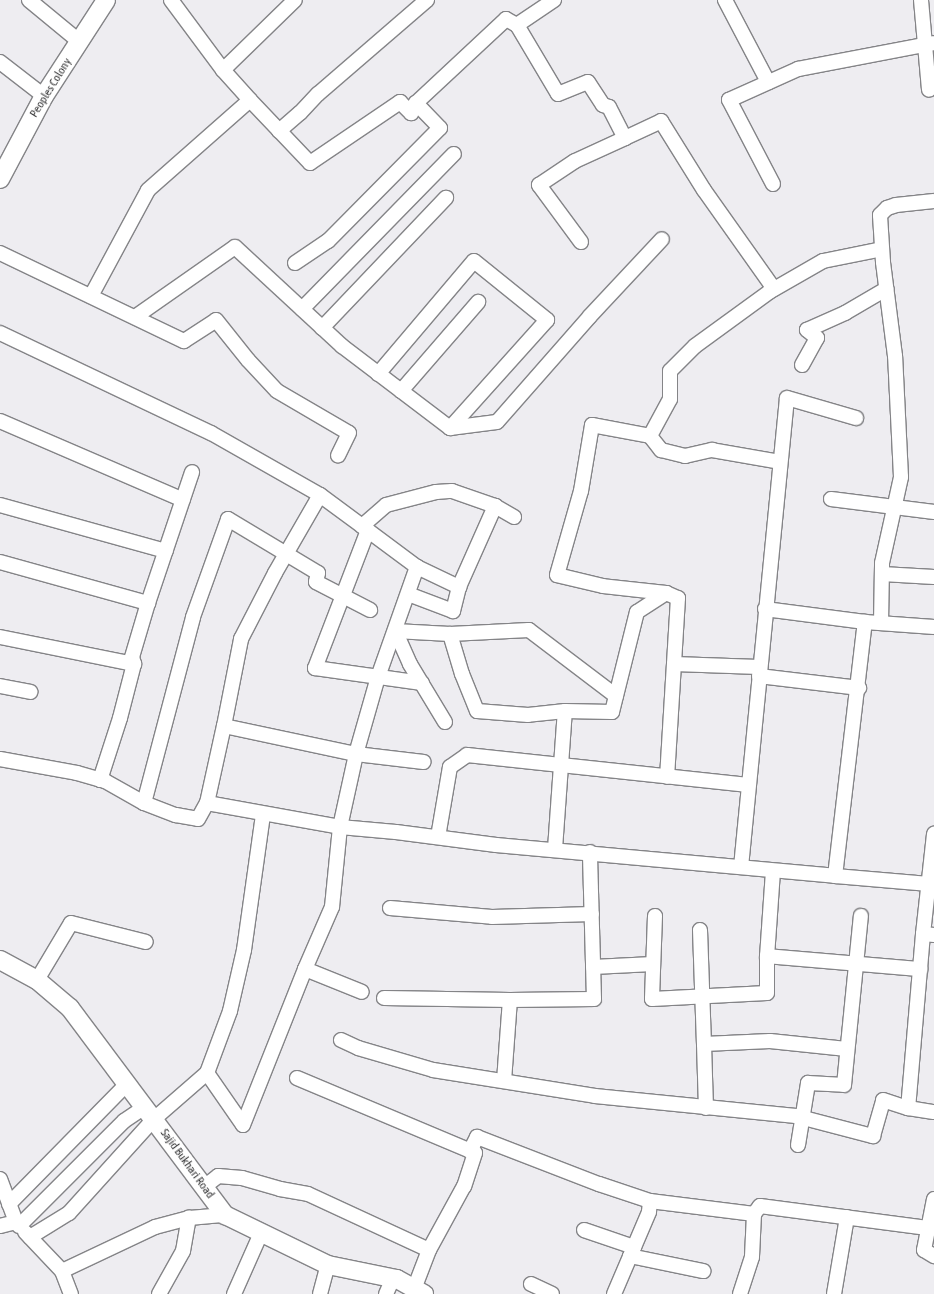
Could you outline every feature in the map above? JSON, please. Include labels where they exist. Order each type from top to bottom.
[{"type":"street","points":[[29,0],[80,42]]},
{"type":"street","name":"Peoples Colony","points":[[2,170],[44,96],[106,0]]},
{"type":"street","points":[[171,0],[223,70],[310,163],[400,102],[411,113],[416,104],[506,20],[517,24],[558,94],[588,82],[603,105],[609,107],[625,138]]},
{"type":"street","points":[[223,70],[294,0]]},
{"type":"street","points":[[280,131],[318,94],[427,0]]},
{"type":"street","points":[[517,24],[554,0]]},
{"type":"street","points":[[725,0],[768,82]]},
{"type":"street","points":[[921,0],[929,44],[929,90]]},
{"type":"street","points":[[774,184],[728,100],[798,70],[929,44]]},
{"type":"street","points":[[0,62],[44,96]]},
{"type":"street","points":[[91,296],[148,190],[250,100]]},
{"type":"street","points":[[294,263],[328,241],[440,128],[416,104]]},
{"type":"street","points":[[581,242],[539,184],[575,162],[661,121],[704,190],[774,289]]},
{"type":"street","points":[[302,309],[454,154]]},
{"type":"street","points":[[322,328],[446,198]]},
{"type":"street","points":[[881,623],[882,563],[901,477],[895,356],[886,289],[880,215],[887,208],[934,200]]},
{"type":"street","points":[[135,317],[235,247],[322,328],[378,374],[450,428],[497,422],[590,316],[662,239]]},
{"type":"street","points":[[650,436],[670,399],[670,372],[695,346],[774,289],[823,261],[882,249]]},
{"type":"street","points":[[0,252],[184,342],[216,320],[248,360],[277,391],[349,433],[338,456]]},
{"type":"street","points":[[378,374],[474,260],[547,320],[450,428]]},
{"type":"street","points":[[802,365],[817,338],[807,330],[845,313],[886,289]]},
{"type":"street","points":[[401,391],[478,302]]},
{"type":"street","points":[[0,333],[211,433],[320,495],[417,567],[459,587]]},
{"type":"street","points":[[741,867],[787,398],[856,418]]},
{"type":"street","points":[[0,421],[183,500]]},
{"type":"street","points":[[668,777],[678,598],[666,593],[603,586],[557,575],[581,491],[592,425],[650,436],[661,450],[686,456],[712,450],[780,462]]},
{"type":"street","points":[[100,780],[134,664],[132,657],[148,603],[192,472]]},
{"type":"street","points":[[422,683],[315,668],[344,596],[365,528],[386,505],[436,492],[452,491],[495,506],[514,517]]},
{"type":"street","points":[[0,760],[100,780],[144,803],[198,819],[207,803],[241,639],[320,495]]},
{"type":"street","points":[[831,499],[934,512]]},
{"type":"street","points":[[0,505],[166,551]]},
{"type":"street","points":[[408,594],[453,611],[459,587],[495,506]]},
{"type":"street","points":[[144,803],[193,617],[228,520],[318,573],[316,582],[370,610]]},
{"type":"street","points":[[0,562],[148,603]]},
{"type":"street","points":[[207,1073],[243,1125],[305,969],[332,907],[340,827],[356,754],[378,677],[417,567]]},
{"type":"street","points":[[882,574],[934,577]]},
{"type":"street","points":[[450,634],[462,674],[477,711],[528,715],[565,711],[612,712],[637,612],[666,593]]},
{"type":"street","points":[[765,609],[864,622],[934,627]]},
{"type":"street","points":[[835,876],[858,688],[864,622]]},
{"type":"street","points":[[395,631],[450,634],[529,630],[616,696]]},
{"type":"street","points":[[395,631],[410,664],[446,722]]},
{"type":"street","points":[[0,637],[134,664]]},
{"type":"street","points":[[674,664],[759,671],[858,688]]},
{"type":"street","points":[[0,686],[30,692]]},
{"type":"street","points":[[555,849],[565,711]]},
{"type":"street","points":[[224,726],[356,754],[424,762]]},
{"type":"street","points":[[438,837],[450,766],[467,755],[748,786]]},
{"type":"street","points":[[207,803],[263,815],[340,827],[773,871],[929,884]]},
{"type":"street","points":[[30,1237],[69,1213],[149,1113],[207,1073],[230,1011],[244,950],[263,815]]},
{"type":"street","points":[[908,1108],[920,969],[929,934],[929,884],[934,834]]},
{"type":"street","points":[[384,998],[594,999],[590,852]]},
{"type":"street","points":[[655,916],[652,999],[767,993],[767,956],[773,871]]},
{"type":"street","points":[[390,908],[492,917],[592,914]]},
{"type":"street","points":[[798,1145],[808,1084],[844,1085],[861,916]]},
{"type":"street","points":[[37,980],[71,923],[146,942]]},
{"type":"street","points":[[700,930],[706,1108]]},
{"type":"street","points":[[767,956],[920,969]]},
{"type":"street","name":"Sajid Bukhari Road","points":[[0,960],[37,980],[70,1008],[226,1216],[328,1265],[390,1286],[419,1291]]},
{"type":"street","points":[[593,967],[653,964]]},
{"type":"street","points":[[305,969],[362,992]]},
{"type":"street","points":[[504,1081],[510,1000]]},
{"type":"street","points":[[341,1040],[358,1048],[433,1070],[595,1096],[802,1117],[873,1136],[883,1100],[908,1108],[934,1112]]},
{"type":"street","points":[[704,1044],[770,1041],[847,1049]]},
{"type":"street","points":[[297,1078],[475,1153],[464,1186],[429,1250],[419,1291]]},
{"type":"street","points":[[9,1204],[128,1084]]},
{"type":"street","points":[[0,1226],[17,1224],[124,1121],[149,1113]]},
{"type":"street","points":[[470,1151],[477,1137],[598,1184],[650,1201],[754,1214]]},
{"type":"street","points":[[204,1187],[218,1176],[242,1178],[280,1189],[308,1194],[429,1250]]},
{"type":"street","points":[[0,1179],[17,1224],[62,1270],[71,1294]]},
{"type":"street","points":[[934,1199],[924,1250],[934,1256]]},
{"type":"street","points":[[614,1294],[649,1212],[650,1201]]},
{"type":"street","points":[[740,1294],[752,1256],[754,1214],[760,1206],[928,1228]]},
{"type":"street","points":[[62,1270],[155,1227],[189,1218],[226,1216]]},
{"type":"street","points":[[834,1294],[847,1217]]},
{"type":"street","points":[[160,1294],[183,1251],[189,1218]]},
{"type":"street","points":[[584,1230],[632,1252],[703,1271]]},
{"type":"street","points":[[234,1294],[261,1232]]},
{"type":"street","points":[[320,1294],[328,1265]]},
{"type":"street","points":[[531,1284],[552,1294]]}]
